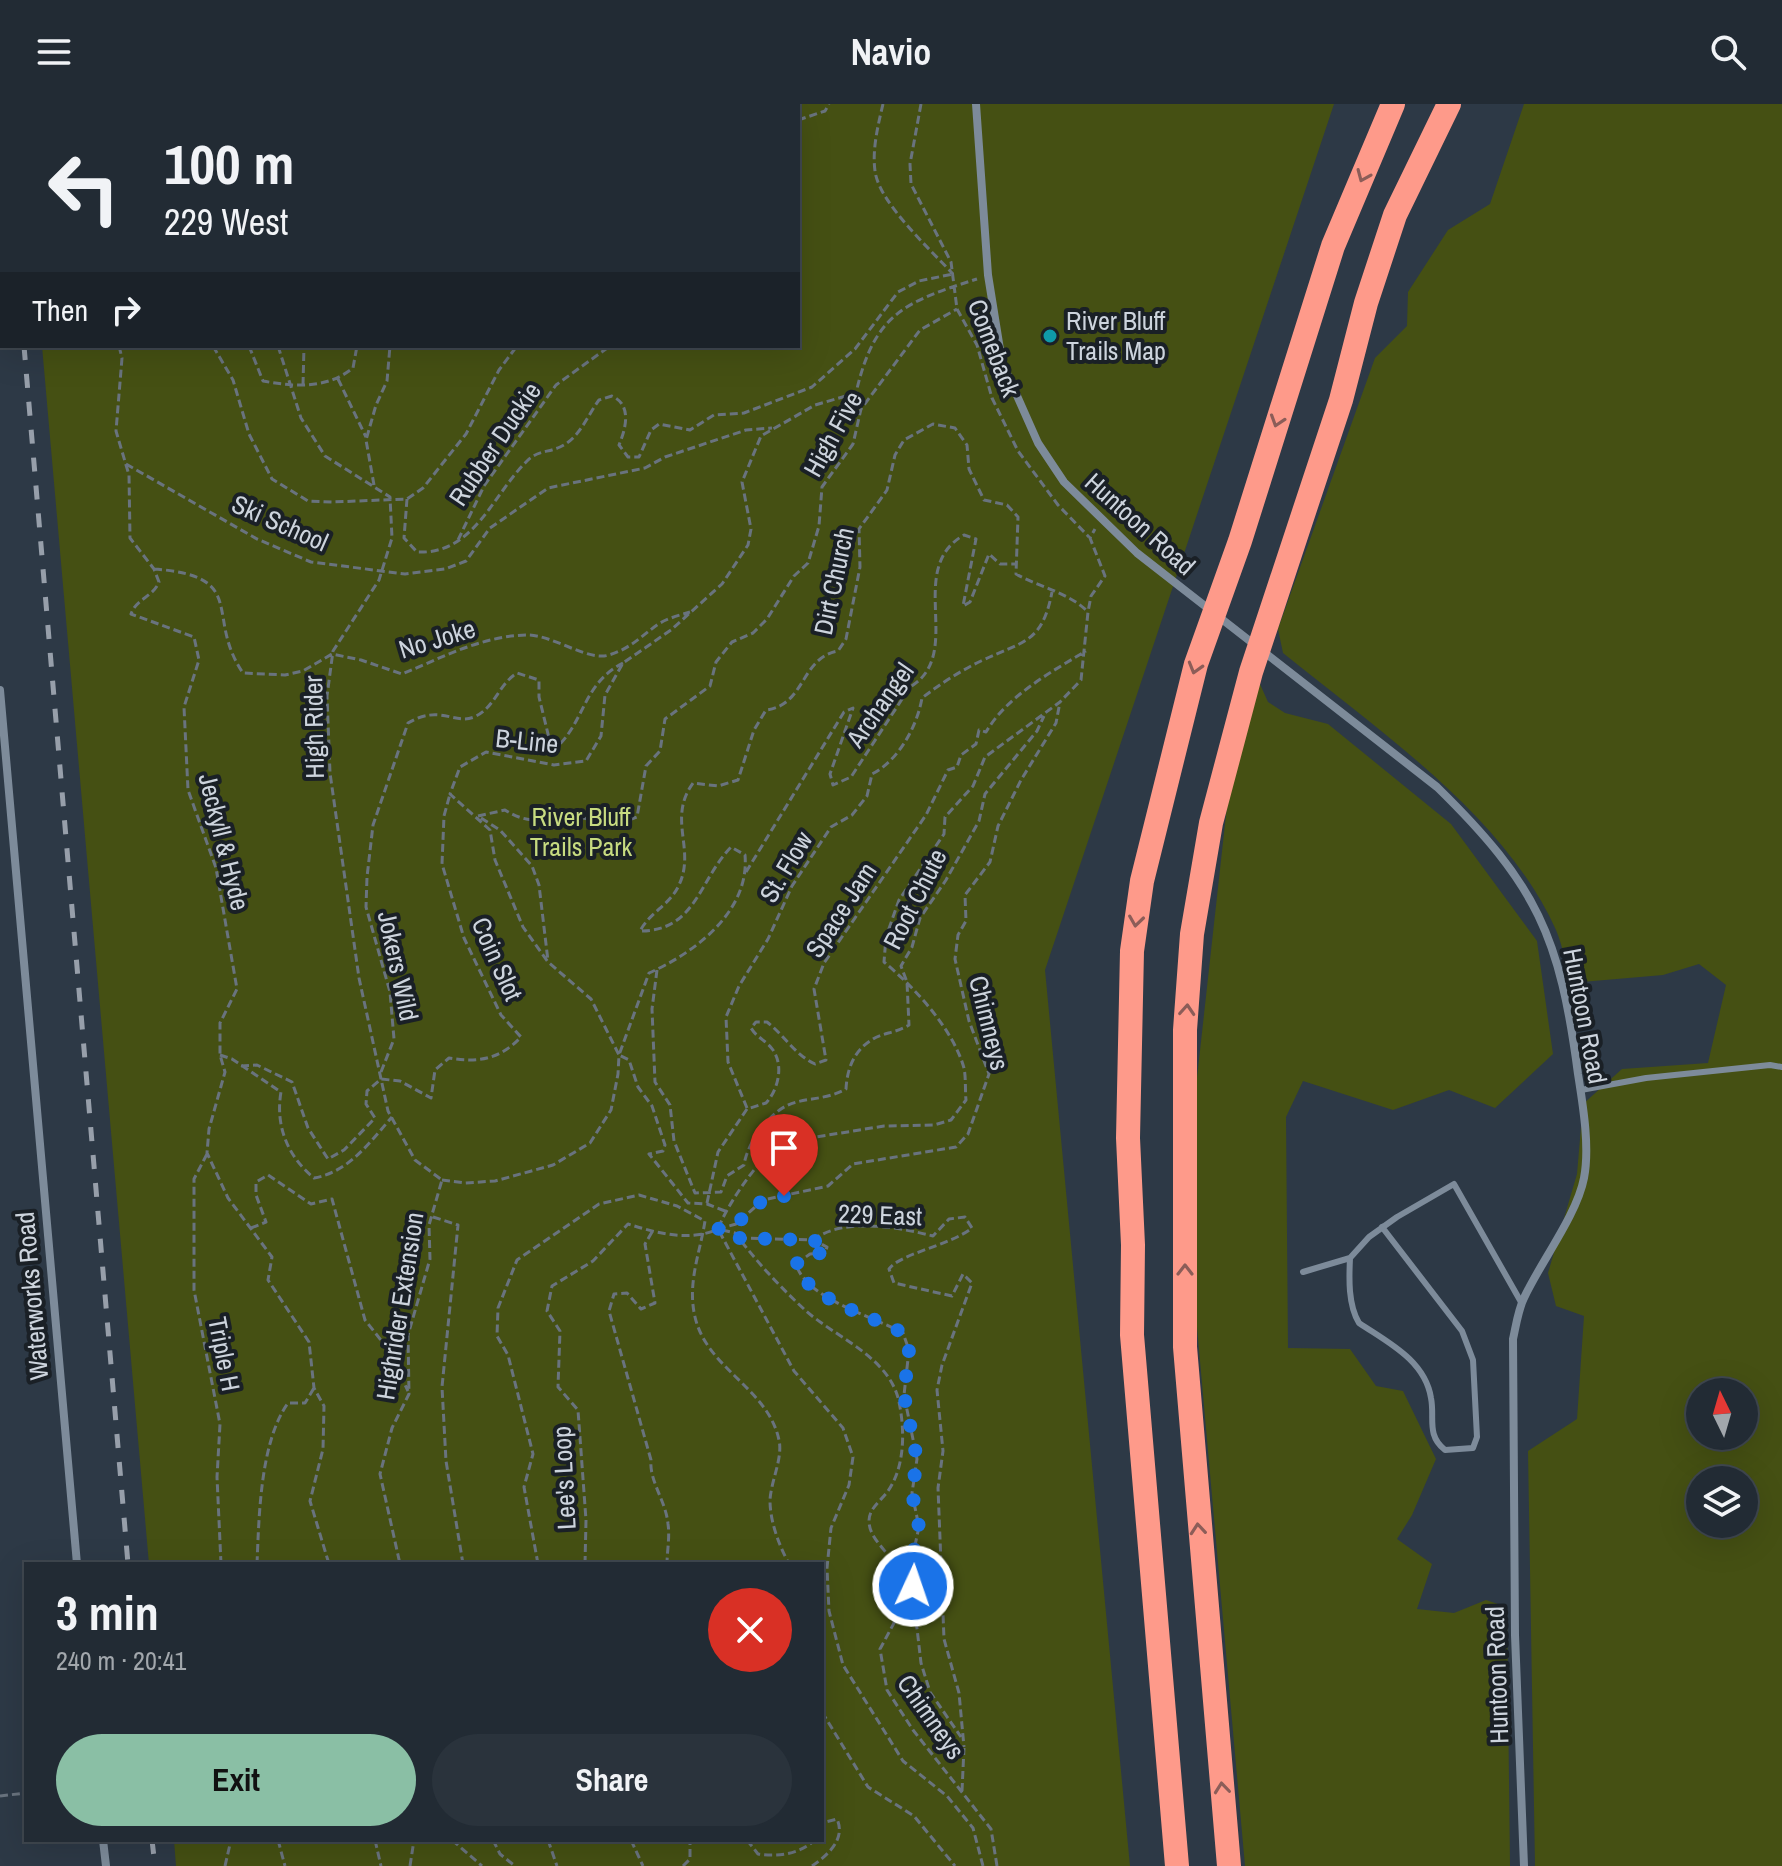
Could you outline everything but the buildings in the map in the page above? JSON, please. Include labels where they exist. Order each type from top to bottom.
[{"type":"highway","points":[[1177,1866],[1132,1335],[1128,1110],[1132,951],[1142,881],[1196,664],[1240,541],[1333,246],[1393,104]]},
{"type":"highway","points":[[1229,1866],[1185,1347],[1185,1030],[1192,934],[1211,823],[1251,672],[1341,400],[1366,303],[1395,215],[1449,104]]},
{"type":"street","name":"Huntoon Road","points":[[976,104],[988,275],[1000,352],[1038,443],[1064,482],[1137,553],[1437,787],[1473,823],[1527,890],[1559,962],[1581,1090],[1584,1178],[1559,1234],[1521,1302],[1513,1339],[1512,1419],[1524,1866]]},
{"type":"street","name":"Waterworks Road","points":[[0,690],[77,1562]]},
{"type":"street","points":[[103,1842],[106,1866]]},
{"type":"lane","points":[[1581,1090],[1646,1078],[1770,1065],[1782,1067]]},
{"type":"lane","points":[[1303,1272],[1350,1258],[1382,1227],[1454,1184],[1521,1302]]},
{"type":"lane","points":[[1350,1258],[1349,1281],[1355,1316],[1359,1323],[1410,1357],[1431,1396],[1430,1423],[1436,1443],[1445,1450],[1473,1448],[1477,1437],[1473,1360],[1462,1331],[1382,1227]]},
{"type":"path","points":[[800,119],[825,111],[829,104]]},
{"type":"path","points":[[883,104],[873,153],[878,184],[895,209],[953,274]]},
{"type":"path","name":"Comeback","points":[[921,104],[910,164],[911,184],[931,217],[951,262],[957,309],[977,345],[992,398],[1018,451],[1058,505],[1090,538]]},
{"type":"path","points":[[407,499],[404,538],[417,552],[430,553],[469,534],[528,460],[542,450],[560,448],[578,434],[599,400],[612,396],[623,405],[626,419],[619,445],[628,457],[635,458],[643,453],[651,430],[659,424],[690,430],[714,415],[744,413],[812,387],[855,349],[898,292],[919,281],[953,274]]},
{"type":"path","name":"B-Line","points":[[450,794],[460,767],[486,752],[554,765],[586,761],[601,736],[605,695],[623,663],[671,630],[722,584],[748,545],[751,529],[742,482],[745,468],[761,436],[815,405],[856,393],[863,359],[882,325],[928,293],[988,275]]},
{"type":"path","name":"High Five","points":[[476,816],[505,810],[521,820],[553,820],[568,813],[585,820],[595,817],[620,825],[637,817],[646,766],[660,751],[665,719],[710,686],[716,662],[732,642],[753,633],[767,619],[794,576],[808,563],[819,526],[822,487],[853,444],[861,409],[920,330],[957,309]]},
{"type":"path","points":[[120,348],[122,358],[116,431],[129,475],[130,538],[154,569],[188,572],[209,582],[224,608],[230,647],[243,673],[285,675],[303,671],[332,654]]},
{"type":"path","points":[[214,348],[233,380],[249,434],[272,479],[308,501],[407,499],[423,488],[466,434],[499,370],[516,348]]},
{"type":"path","points":[[250,348],[263,381],[289,386],[338,379],[353,368],[357,348]]},
{"type":"path","points":[[279,348],[301,418],[325,456],[390,497]]},
{"type":"path","points":[[303,385],[304,348]]},
{"type":"path","points":[[366,437],[387,381],[390,348]]},
{"type":"path","name":"Rubber Duckie","points":[[458,540],[458,532],[484,486],[556,385],[607,348]]},
{"type":"path","points":[[338,379],[366,437],[375,487]]},
{"type":"path","name":"Dirt Church","points":[[744,875],[745,855],[731,847],[720,859],[685,916],[659,931],[640,931],[647,917],[666,904],[679,885],[685,863],[680,820],[682,798],[693,783],[718,786],[738,780],[754,730],[766,710],[779,708],[795,696],[811,669],[826,653],[838,651],[846,639],[860,567],[859,529],[887,490],[895,455],[904,440],[933,424],[955,428],[967,445],[969,469],[984,500],[1007,505],[1018,517],[1017,564]]},
{"type":"path","name":"Ski School","points":[[125,463],[257,539],[311,562],[405,574],[445,569],[466,561],[490,528],[548,488],[645,468],[665,457],[746,430],[776,428]]},
{"type":"path","name":"High Rider","points":[[390,497],[392,538],[382,571],[332,654],[327,696],[330,773],[359,978],[392,1117]]},
{"type":"path","points":[[702,1237],[718,1229],[725,1211],[767,1153],[779,1143],[884,1126],[934,1125],[951,1120],[966,1100],[964,1068],[945,1032],[907,982],[884,962],[886,937],[899,900],[944,834],[945,817],[973,786],[985,757],[1060,702],[1081,680],[1091,596],[1105,576],[1090,538],[1101,519]]},
{"type":"path","name":"Archangel","points":[[744,875],[844,712],[853,708],[830,774],[833,785],[851,777],[910,687],[923,679],[935,653],[935,574],[950,545],[964,535],[976,539],[963,606],[970,602],[989,554],[1000,564],[1017,564]]},
{"type":"path","points":[[1017,564],[1016,574],[1052,592],[1073,597],[1088,612]]},
{"type":"path","name":"Jeckyll & Hyde","points":[[154,569],[159,582],[156,589],[134,606],[131,614],[194,637],[199,646],[199,660],[184,707],[188,790],[216,868],[237,989],[220,1023],[220,1055],[225,1072],[209,1129],[207,1153]]},
{"type":"path","name":"St. Flow","points":[[747,1109],[728,1062],[726,1017],[739,986],[768,939],[792,886],[831,827],[852,815],[867,796],[872,774],[888,766],[918,720],[922,698],[983,660],[1007,653],[1033,636],[1047,618],[1052,592]]},
{"type":"path","name":"No Joke","points":[[332,654],[402,674],[463,648],[525,635],[546,637],[594,657],[607,656],[641,641],[661,622],[693,611]]},
{"type":"path","name":"Space Jam","points":[[707,1204],[718,1152],[747,1109],[766,1103],[777,1083],[777,1061],[772,1047],[757,1039],[751,1028],[756,1022],[767,1022],[783,1035],[799,1057],[815,1064],[826,1060],[814,989],[824,963],[926,815],[948,770],[957,767],[961,755],[976,744],[979,730],[986,732],[994,717],[1038,682],[1086,651]]},
{"type":"path","name":"Jokers Wild","points":[[381,1076],[394,1039],[390,992],[366,907],[367,877],[373,825],[408,723],[425,713],[471,719],[490,708],[507,679],[517,673],[539,680],[539,697],[549,738],[559,745],[569,734],[587,697],[608,670],[623,663]]},
{"type":"path","name":"Chimneys","points":[[718,1229],[736,1224],[763,1200],[828,1186],[853,1164],[956,1147],[968,1134],[989,1074],[969,1021],[955,959],[958,935],[966,921],[965,895],[990,862],[998,826],[1056,723],[1060,702]]},
{"type":"path","name":"Root Chute","points":[[709,1192],[721,1192],[727,1176],[744,1165],[746,1150],[756,1136],[787,1105],[830,1098],[846,1089],[847,1067],[872,1039],[893,1035],[909,1025],[907,982],[901,966],[912,947],[920,918],[946,880],[979,821],[985,794],[1037,731],[1046,712]]},
{"type":"path","points":[[450,794],[490,830],[495,860],[523,927],[548,962],[591,999],[619,1055],[629,1060],[638,1087],[652,1106],[665,1145],[663,1151],[649,1154],[688,1203],[707,1204],[725,1211]]},
{"type":"path","name":"Coin Slot","points":[[381,1076],[400,1081],[431,1098],[435,1070],[449,1058],[486,1061],[510,1048],[521,1037],[501,1015],[464,938],[442,864],[444,816],[450,794]]},
{"type":"path","points":[[476,816],[500,830],[532,866],[539,885],[548,962]]},
{"type":"path","points":[[442,1180],[465,1183],[495,1181],[553,1165],[590,1143],[611,1110],[619,1055],[649,973],[702,943],[736,902],[744,875]]},
{"type":"path","points":[[657,969],[652,1009],[655,1082],[670,1105],[674,1141],[695,1193],[709,1192]]},
{"type":"path","points":[[220,1055],[281,1092],[279,1119],[286,1141],[298,1164],[314,1178],[331,1175],[351,1162],[392,1117]]},
{"type":"path","points":[[241,1066],[257,1065],[292,1082],[308,1128],[328,1159],[344,1150],[375,1118],[366,1104],[367,1091],[381,1076]]},
{"type":"path","name":"Highrider Extension","points":[[392,1117],[415,1160],[442,1180],[431,1217],[430,1259],[408,1335],[409,1394],[392,1428],[380,1474],[400,1562]]},
{"type":"path","points":[[207,1153],[228,1198],[272,1257],[268,1280],[309,1342],[314,1388],[324,1406],[323,1449],[310,1501],[328,1562]]},
{"type":"path","name":"Triple H","points":[[207,1153],[194,1179],[194,1290],[220,1424],[217,1477],[221,1562]]},
{"type":"path","points":[[251,1228],[266,1222],[256,1195],[256,1182],[268,1175],[311,1204],[332,1199],[365,1320],[388,1349],[409,1394]]},
{"type":"path","points":[[538,1562],[524,1487],[533,1454],[508,1355],[497,1336],[498,1308],[517,1260],[599,1204],[639,1195],[677,1206],[705,1221],[693,1266],[694,1316],[707,1347],[769,1410],[780,1443],[770,1501],[778,1543],[788,1562]]},
{"type":"path","points":[[431,1217],[458,1225],[442,1387],[446,1461],[463,1562]]},
{"type":"path","name":"229 East","points":[[813,1240],[826,1230],[877,1227],[933,1236],[949,1219],[965,1217],[972,1228],[943,1246],[896,1260],[889,1269],[894,1283],[952,1296],[957,1293],[957,1281],[963,1274],[972,1283],[942,1365],[937,1390],[943,1451],[938,1488],[944,1639],[959,1693],[964,1747]]},
{"type":"path","name":"Lee's Loop","points":[[585,1562],[586,1520],[578,1410],[558,1387],[560,1331],[547,1311],[552,1286],[593,1261],[628,1224],[652,1232],[702,1237]]},
{"type":"path","points":[[718,1229],[794,1371],[843,1428],[853,1457],[849,1485],[831,1528],[827,1568],[829,1611],[843,1665],[903,1761],[947,1796],[973,1828],[983,1866]]},
{"type":"path","name":"Chimneys","points":[[718,1229],[735,1233],[770,1277],[808,1312],[870,1357],[886,1376],[899,1402],[904,1442],[899,1464],[889,1490],[875,1504],[869,1521],[873,1536],[894,1564],[898,1587],[890,1596],[894,1623],[880,1649],[882,1678],[913,1730],[991,1829],[997,1866]]},
{"type":"path","points":[[652,1232],[645,1244],[655,1303],[641,1309],[627,1293],[614,1294],[609,1311],[651,1460],[650,1473],[659,1487],[668,1523],[667,1562]]},
{"type":"path","points":[[739,1238],[813,1240],[827,1247],[825,1253],[810,1254],[796,1264],[800,1276],[829,1300],[872,1315],[903,1333],[909,1350],[904,1395],[917,1459],[912,1493],[919,1527],[910,1568],[921,1663],[930,1692],[961,1736],[964,1747],[962,1791]]},
{"type":"path","points":[[257,1562],[259,1504],[278,1417],[288,1403],[305,1403],[314,1388]]},
{"type":"path","points":[[824,1715],[868,1787],[914,1816],[955,1866]]},
{"type":"path","points":[[0,1796],[24,1793]]},
{"type":"path","points":[[812,1866],[837,1844],[841,1827],[837,1819],[824,1822]]},
{"type":"path","points":[[225,1866],[231,1842]]},
{"type":"path","points":[[279,1842],[285,1866]]},
{"type":"path","points":[[375,1842],[381,1866]]},
{"type":"path","points":[[410,1866],[414,1842]]},
{"type":"path","points":[[454,1842],[482,1866]]},
{"type":"path","points":[[494,1842],[500,1854],[515,1866]]},
{"type":"path","points":[[549,1842],[557,1866]]},
{"type":"path","points":[[632,1842],[643,1866]]},
{"type":"path","points":[[683,1866],[690,1859],[690,1842]]},
{"type":"path","points":[[749,1842],[758,1854],[773,1856],[813,1842]]},
{"type":"green space","name":"River Bluff Trails Park","points":[[800,104],[1334,104],[1045,970],[1130,1866],[176,1866],[174,1842],[824,1842],[824,1562],[149,1562],[42,348],[800,348]]},
{"type":"green space","points":[[1524,104],[1782,104],[1782,1866],[1535,1866],[1528,1451],[1577,1419],[1584,1316],[1556,1306],[1548,1273],[1577,1174],[1583,1104],[1622,1069],[1708,1063],[1726,985],[1699,964],[1663,975],[1570,983],[1556,930],[1534,889],[1505,849],[1472,813],[1398,744],[1283,653],[1278,629],[1375,358],[1407,326],[1408,292],[1448,230],[1490,204]]},
{"type":"green space","points":[[1259,682],[1268,702],[1285,713],[1328,724],[1451,824],[1537,941],[1553,1054],[1495,1108],[1449,1090],[1393,1110],[1303,1081],[1286,1117],[1288,1348],[1350,1349],[1376,1386],[1403,1391],[1436,1459],[1412,1515],[1397,1539],[1432,1564],[1417,1609],[1454,1613],[1486,1600],[1507,1607],[1510,1866],[1245,1866],[1196,1316],[1194,1105],[1227,806]]},
{"type":"railway","points":[[24,348],[128,1562]]},
{"type":"railway","points":[[152,1842],[155,1866]]},
{"type":"place","name":"River Bluff Trails Map","points":[[1050,336]]},
{"type":"route","points":[[784,1196],[763,1200],[736,1224],[718,1229],[735,1233],[739,1238],[813,1240],[827,1247],[825,1253],[810,1254],[796,1264],[800,1276],[829,1300],[872,1315],[903,1333],[909,1350],[904,1395],[910,1438],[917,1459],[912,1493],[919,1527],[910,1568],[913,1586]]}]
